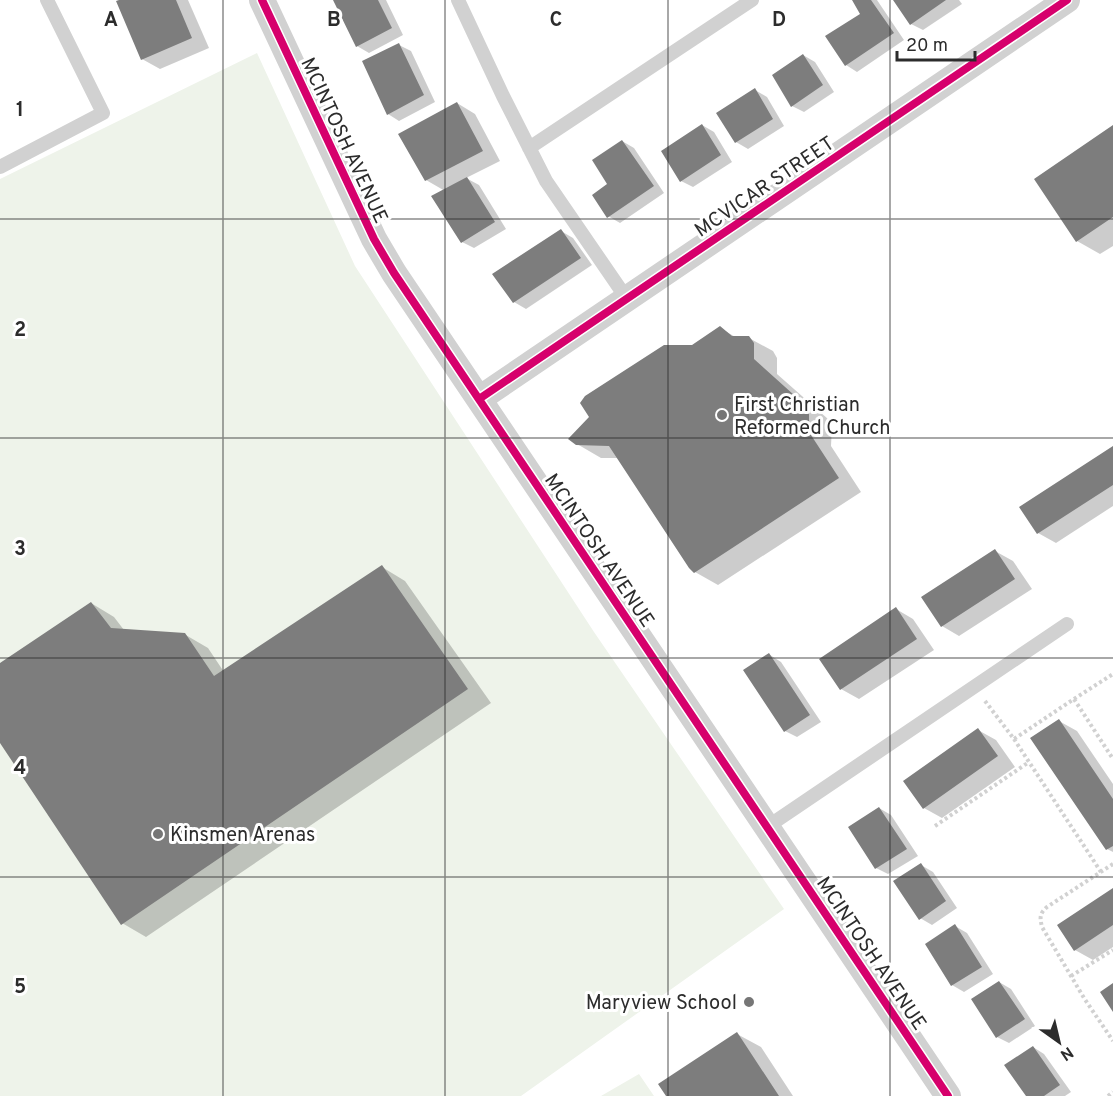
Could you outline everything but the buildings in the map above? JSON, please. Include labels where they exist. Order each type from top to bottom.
[{"type":"street","name":"MCINTOSH AVENUE","points":[[262,0],[374,239],[414,304],[948,1096]]},
{"type":"street","name":"MCVICAR STREET","points":[[479,399],[1067,0]]},
{"type":"lane","points":[[0,167],[103,113],[47,0]]},
{"type":"lane","points":[[458,0],[546,181],[627,299]]},
{"type":"lane","points":[[529,148],[752,0]]},
{"type":"lane","points":[[767,827],[1067,624]]},
{"type":"path","points":[[1014,739],[1113,674]]},
{"type":"path","points":[[984,699],[1014,739],[1101,872]]},
{"type":"path","points":[[1074,699],[1113,759]]},
{"type":"path","points":[[935,826],[1029,762]]},
{"type":"path","points":[[1113,864],[1041,912],[1042,927],[1113,1041]]},
{"type":"path","points":[[1071,976],[1113,950]]},
{"type":"path","points":[[1108,1096],[1113,1092]]},
{"type":"shaded area","points":[[257,53],[355,266],[594,632],[784,909],[521,1096],[0,1096],[0,179]]},
{"type":"shaded area","points":[[639,1074],[654,1096],[601,1096]]},
{"type":"cycle path","points":[[262,0],[374,239],[394,273],[948,1096]]},
{"type":"cycle path","points":[[479,399],[1067,0]]},
{"type":"place","name":"First Christian Reformed Church","points":[[722,415]]},
{"type":"place","name":"Kinsmen Arenas","points":[[158,834]]},
{"type":"place","name":"Maryview School","points":[[749,1002]]}]
